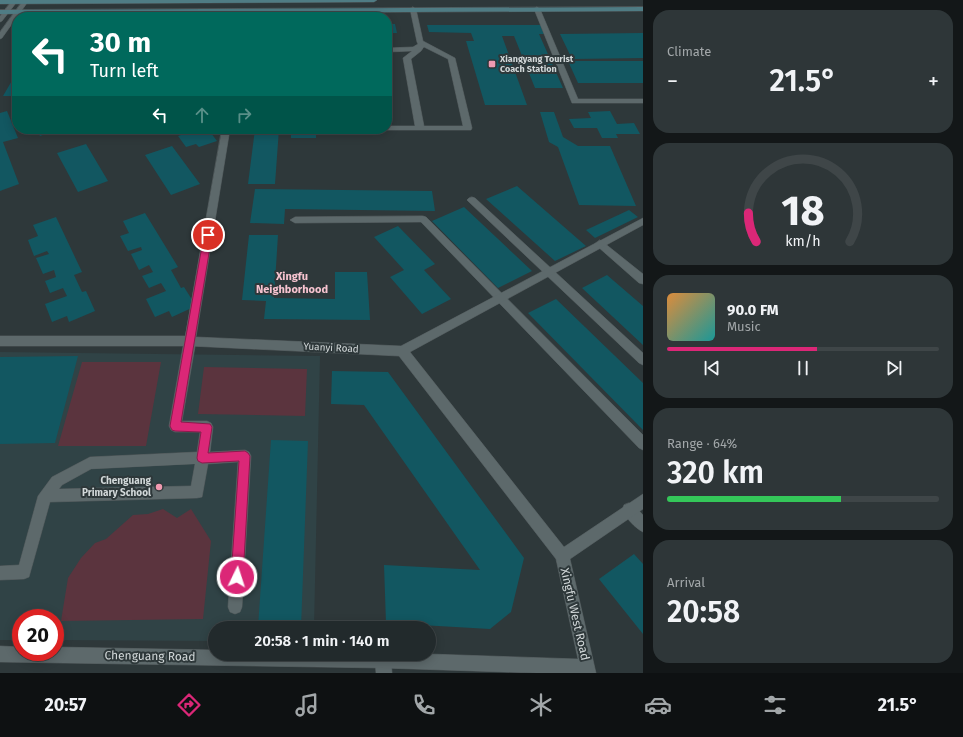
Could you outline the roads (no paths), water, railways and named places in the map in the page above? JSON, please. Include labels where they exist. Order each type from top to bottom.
[{"type":"main road","points":[[0,2],[374,0]]},
{"type":"main road","points":[[288,12],[413,9],[643,9]]},
{"type":"main road","points":[[3,12],[17,12]]},
{"type":"street","points":[[0,20],[3,12],[13,2]]},
{"type":"street","points":[[17,12],[24,3]]},
{"type":"street","points":[[413,9],[422,43],[419,50],[407,58],[420,128]]},
{"type":"street","points":[[537,9],[575,101],[643,101]]},
{"type":"street","points":[[0,37],[12,19]]},
{"type":"street","points":[[392,50],[415,49],[422,43]]},
{"type":"street","points":[[392,128],[468,128],[451,58],[422,43]]},
{"type":"street","points":[[45,496],[197,492],[207,427],[175,426],[225,134]]},
{"type":"street","points":[[472,200],[643,360]]},
{"type":"street","points":[[295,220],[423,219],[643,444]]},
{"type":"street","points":[[562,556],[402,351],[643,221]]},
{"type":"street","points":[[600,244],[643,280]]},
{"type":"street","name":"Yuanyi Road","points":[[0,340],[190,341],[402,351]]},
{"type":"street","points":[[0,573],[24,572],[45,496],[57,481],[90,463],[245,456],[235,607]]},
{"type":"street","name":"Xingfu West Road","points":[[588,670],[562,556],[643,501]]},
{"type":"street","points":[[629,510],[643,526]]},
{"type":"street","name":"Chenguang Road","points":[[0,654],[383,667],[588,670]]},
{"type":"place","name":"Xiangyang Tourist Coach Station","points":[[492,64]]},
{"type":"place","name":"Chenguang Primary School","points":[[159,487]]},
{"type":"district","name":"Xingfu Neighborhood","points":[[292,282]]}]
